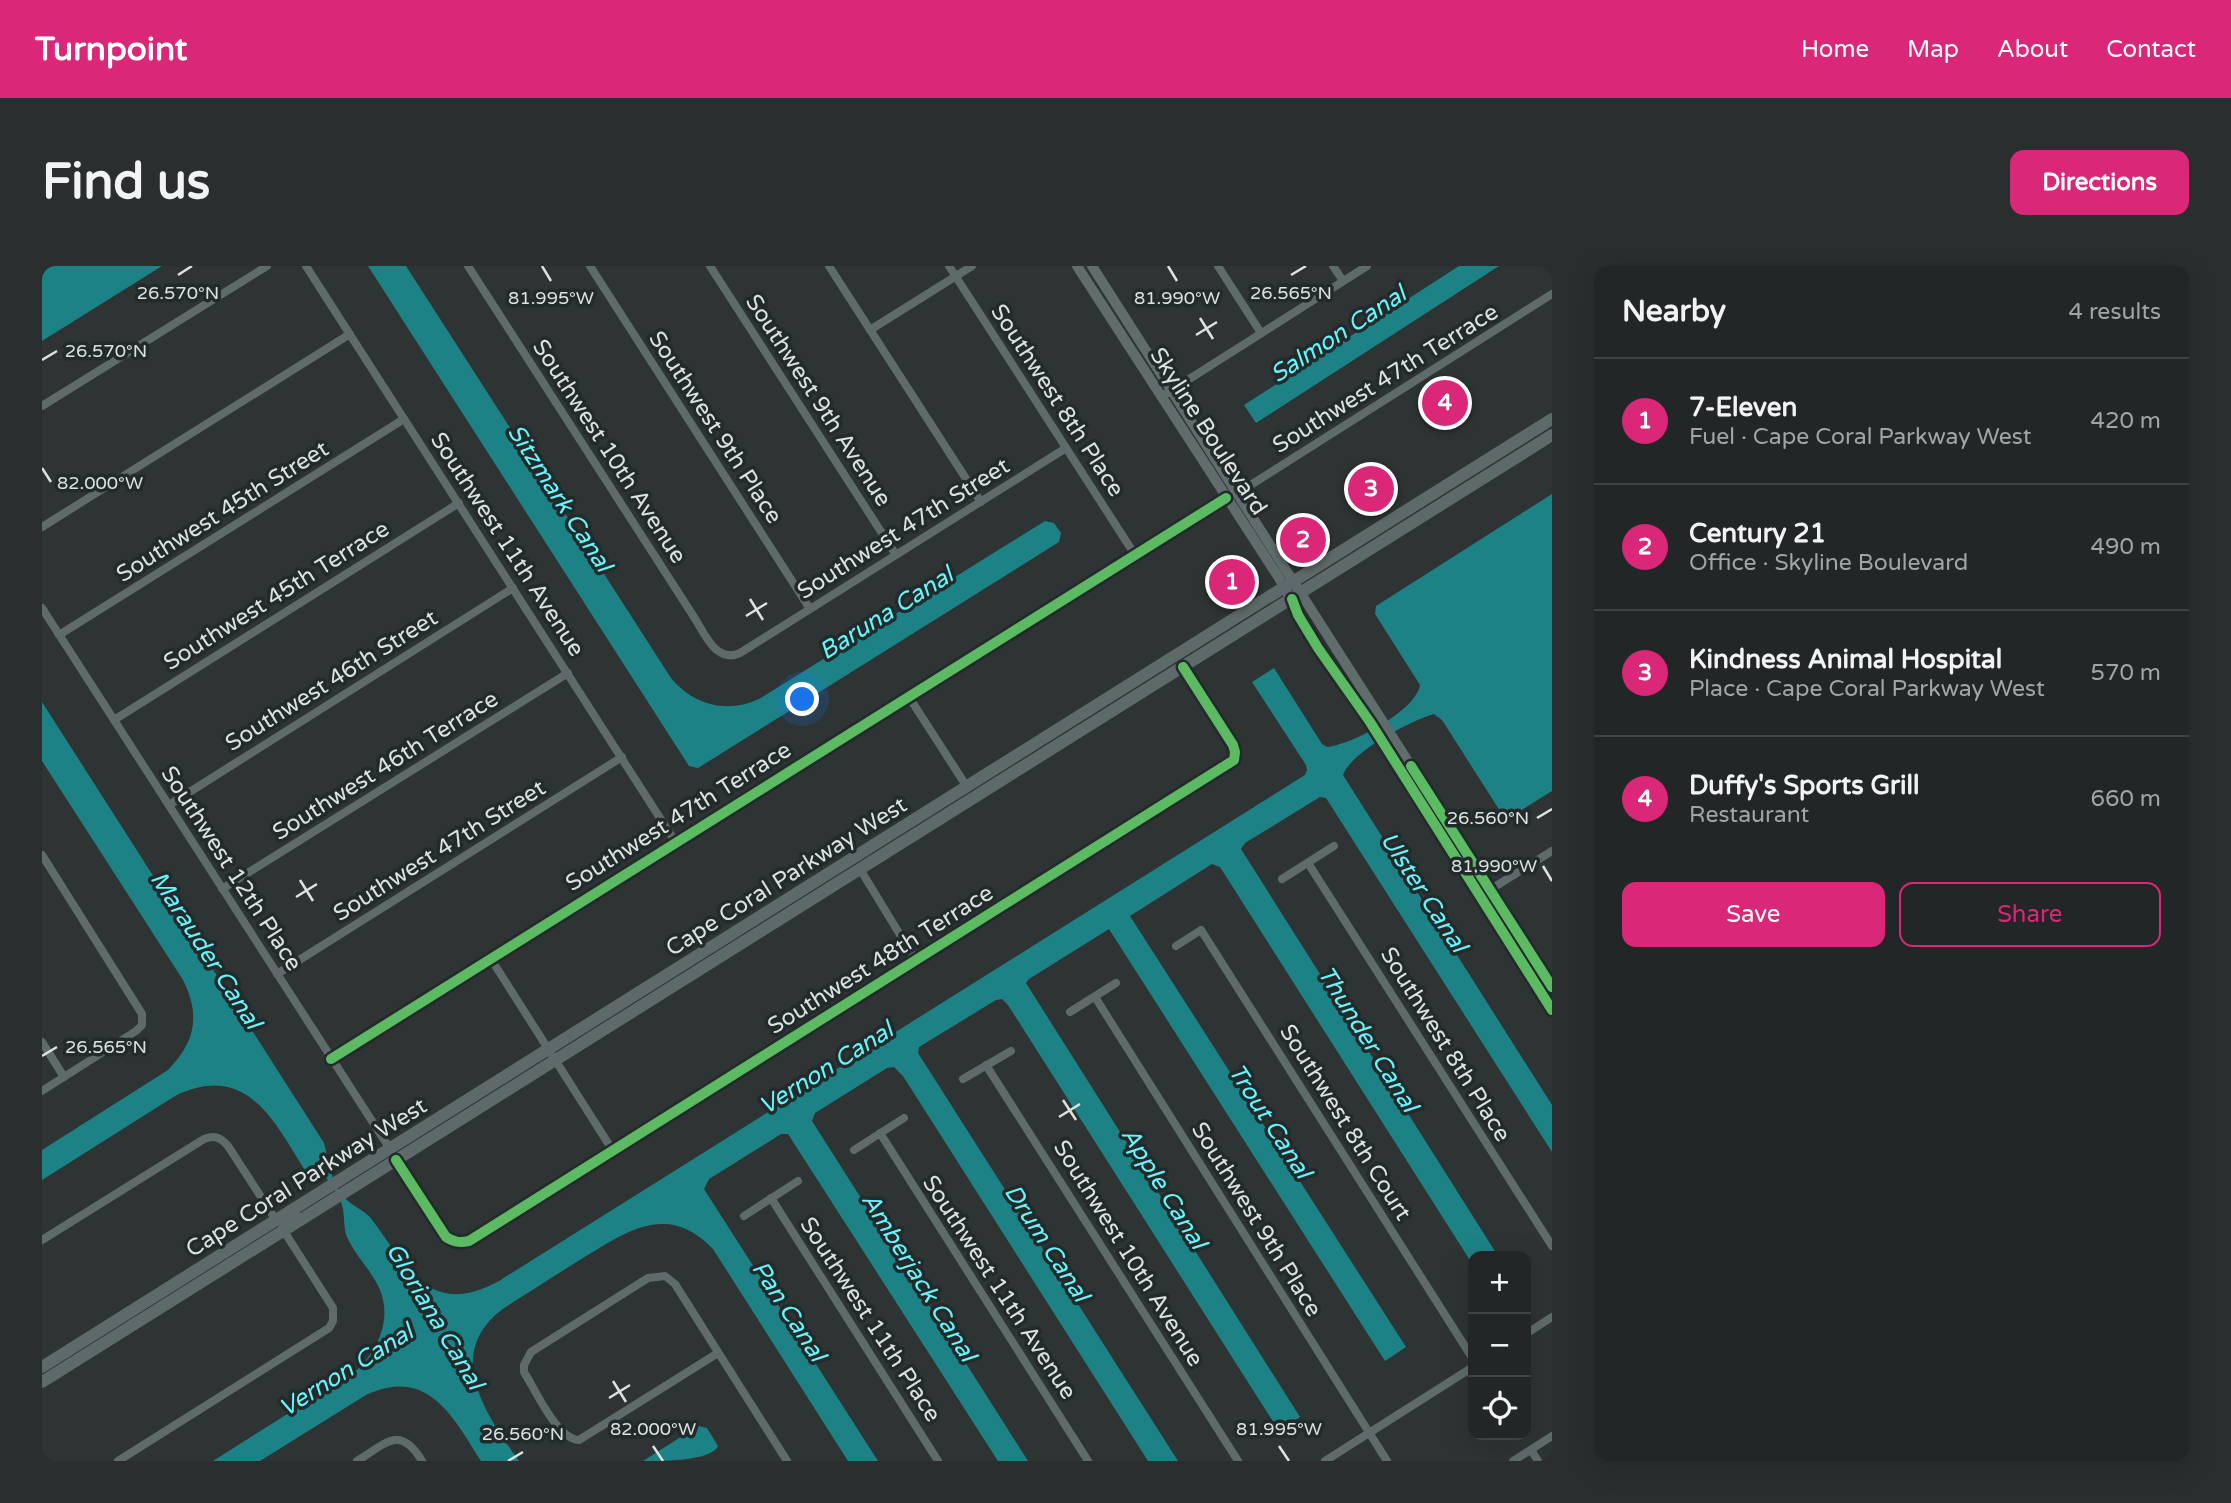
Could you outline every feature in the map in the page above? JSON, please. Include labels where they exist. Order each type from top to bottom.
[{"type":"main road","name":"Cape Coral Parkway West","points":[[42,1382],[130,1327],[351,1178],[774,923],[1182,667],[1293,590],[1552,419]]},
{"type":"main road","name":"Cape Coral Parkway West","points":[[552,1055],[843,864],[967,787],[1552,435]]},
{"type":"main road","points":[[860,869],[869,855],[925,820],[935,807]]},
{"type":"main road","points":[[774,923],[790,906],[842,873],[843,864]]},
{"type":"main road","name":"Cape Coral Parkway West","points":[[44,1367],[196,1270],[280,1226]]},
{"type":"main road","points":[[130,1327],[147,1308],[196,1278],[196,1270]]},
{"type":"street","points":[[42,406],[267,266]]},
{"type":"street","name":"Southwest 11th Avenue","points":[[306,266],[676,842]]},
{"type":"street","name":"Southwest 10th Avenue","points":[[468,266],[701,628],[722,655]]},
{"type":"street","name":"Southwest 9th Place","points":[[590,266],[810,609]]},
{"type":"street","name":"Southwest 9th Avenue","points":[[710,266],[896,555]]},
{"type":"street","points":[[829,266],[981,502]]},
{"type":"street","name":"Southwest 8th Place","points":[[949,266],[1135,555]]},
{"type":"street","points":[[870,330],[972,266]]},
{"type":"street","name":"Skyline Boulevard","points":[[1077,266],[1226,498],[1293,590],[1387,739],[1490,890],[1552,987]]},
{"type":"street","name":"Skyline Boulevard","points":[[1092,266],[1267,538],[1293,590],[1309,634],[1378,725]]},
{"type":"street","points":[[1218,266],[1261,333]]},
{"type":"street","points":[[1333,266],[1343,281]]},
{"type":"street","points":[[1161,397],[1367,266]]},
{"type":"street","name":"Southwest 47th Terrace","points":[[1238,492],[1552,294]]},
{"type":"street","points":[[42,527],[350,334]]},
{"type":"street","name":"Southwest 45th Street","points":[[59,635],[404,419]]},
{"type":"street","points":[[1183,432],[1202,450],[1223,483],[1238,492]]},
{"type":"street","name":"Southwest 47th Street","points":[[722,655],[733,656],[740,653],[1066,448]]},
{"type":"street","points":[[1226,498],[1239,502],[1267,538]]},
{"type":"street","name":"Southwest 47th Terrace","points":[[331,1059],[1226,498]]},
{"type":"street","name":"Southwest 45th Terrace","points":[[114,720],[459,503]]},
{"type":"street","name":"Southwest 46th Street","points":[[169,805],[513,588]]},
{"type":"street","name":"Southwest 12th Place","points":[[42,608],[446,1237],[453,1241]]},
{"type":"street","name":"Southwest 48th Terrace","points":[[453,1241],[469,1241],[1234,760],[1236,752],[1233,745],[1182,667]]},
{"type":"street","name":"Southwest 46th Terrace","points":[[222,889],[568,673]]},
{"type":"street","points":[[909,697],[967,787]]},
{"type":"street","name":"Skyline Boulevard","points":[[1387,739],[1479,896],[1552,1010]]},
{"type":"street","name":"Southwest 47th Street","points":[[277,974],[622,757]]},
{"type":"street","points":[[1282,879],[1334,846]]},
{"type":"street","points":[[1479,896],[1552,850]]},
{"type":"street","points":[[42,855],[142,1014],[142,1025],[136,1031],[42,1091]]},
{"type":"street","name":"Southwest 8th Place","points":[[1308,863],[1552,1247]]},
{"type":"street","points":[[860,869],[916,961]]},
{"type":"street","name":"Southwest 8th Court","points":[[1176,946],[1201,930],[1468,1351]]},
{"type":"street","points":[[491,958],[613,1151]]},
{"type":"street","points":[[1070,1013],[1116,983]]},
{"type":"street","name":"Southwest 9th Place","points":[[1095,997],[1387,1461]]},
{"type":"street","points":[[42,1042],[64,1077]]},
{"type":"street","points":[[963,1079],[1011,1051]]},
{"type":"street","name":"Southwest 10th Avenue","points":[[986,1065],[1238,1461]]},
{"type":"street","points":[[854,1150],[904,1118]]},
{"type":"street","name":"Southwest 11th Avenue","points":[[880,1133],[1088,1461]]},
{"type":"street","points":[[42,1240],[204,1139],[214,1136],[221,1138],[228,1146],[332,1308],[333,1321],[329,1328],[118,1461]]},
{"type":"street","points":[[280,1226],[351,1178]]},
{"type":"street","points":[[744,1216],[798,1181]]},
{"type":"street","name":"Southwest 11th Place","points":[[771,1198],[938,1461]]},
{"type":"street","points":[[719,1353],[579,1440],[572,1440],[561,1432],[524,1372],[524,1365],[531,1352],[648,1278],[665,1276],[675,1284],[719,1353],[787,1461]]},
{"type":"street","points":[[1531,1331],[1552,1317]]},
{"type":"street","points":[[1325,1461],[1468,1370]]},
{"type":"street","points":[[1513,1461],[1552,1436]]},
{"type":"street","points":[[356,1461],[389,1441],[402,1440],[409,1443],[422,1461]]},
{"type":"street","points":[[1531,1450],[1538,1461]]},
{"type":"water","points":[[42,266],[162,266],[42,341]]},
{"type":"water","points":[[368,266],[406,266],[671,678],[700,700],[735,706],[759,699],[1045,521],[1054,523],[1061,533],[1059,542],[698,768],[689,766]]},
{"type":"water","points":[[1459,266],[1499,266],[1256,423],[1244,405]]},
{"type":"water","name":"Gloriana Canal","points":[[1552,494],[1552,791],[1512,816],[1502,814],[1442,720],[1434,714],[1397,730],[1369,747],[1343,775],[1552,1105],[1552,1152],[1326,798],[1320,797],[1245,843],[1241,849],[1495,1251],[1468,1251],[1468,1257],[1220,867],[1212,864],[1130,916],[1406,1347],[1385,1361],[1109,929],[1026,983],[1300,1417],[1279,1431],[1002,999],[996,1000],[919,1047],[918,1053],[1178,1461],[1148,1461],[903,1076],[894,1067],[887,1068],[815,1113],[812,1121],[1028,1461],[998,1461],[788,1134],[781,1134],[709,1179],[704,1189],[878,1461],[848,1461],[713,1249],[696,1234],[679,1226],[662,1224],[646,1226],[612,1240],[504,1308],[486,1326],[476,1344],[473,1364],[476,1383],[494,1423],[519,1461],[481,1461],[449,1413],[422,1392],[406,1387],[388,1388],[366,1395],[260,1461],[213,1461],[357,1370],[373,1351],[378,1340],[384,1317],[381,1294],[373,1276],[347,1237],[342,1205],[335,1190],[325,1177],[309,1177],[285,1137],[257,1103],[241,1092],[223,1086],[201,1087],[175,1096],[42,1180],[42,1150],[168,1070],[189,1039],[193,1017],[189,993],[183,980],[42,761],[42,702],[324,1143],[332,1174],[342,1195],[371,1218],[397,1255],[422,1282],[437,1291],[455,1294],[475,1291],[499,1281],[1305,775],[1306,765],[1252,682],[1274,668],[1322,744],[1327,747],[1351,740],[1395,716],[1416,695],[1420,685],[1375,614],[1376,606]]},
{"type":"water","points":[[698,1426],[707,1428],[718,1446],[714,1451],[686,1459],[643,1461]]},
{"type":"cycle path","points":[[331,1059],[1226,498]]},
{"type":"cycle path","points":[[1292,599],[1298,615],[1318,648],[1370,722],[1552,1010]]},
{"type":"cycle path","points":[[396,1160],[446,1237],[457,1242],[469,1241],[1234,760],[1233,745],[1183,667]]},
{"type":"cycle path","points":[[1411,766],[1552,987]]},
{"type":"place","name":"Duffy's Sports Grill","points":[[1445,403]]},
{"type":"place","name":"Kindness Animal Hospital","points":[[1371,489]]},
{"type":"place","name":"Century 21","points":[[1303,540]]},
{"type":"place","name":"7-Eleven","points":[[1232,582]]},
{"type":"water label","name":"Salmon Canal","points":[[1338,334]]},
{"type":"water label","name":"Sitzmark Canal","points":[[560,498]]},
{"type":"water label","name":"Baruna Canal","points":[[886,613]]},
{"type":"water label","name":"Ulster Canal","points":[[1424,892]]},
{"type":"water label","name":"Marauder Canal","points":[[206,950]]},
{"type":"water label","name":"Thunder Canal","points":[[1368,1039]]},
{"type":"water label","name":"Vernon Canal","points":[[826,1068]]},
{"type":"water label","name":"Trout Canal","points":[[1270,1121]]},
{"type":"water label","name":"Apple Canal","points":[[1164,1188]]},
{"type":"water label","name":"Drum Canal","points":[[1047,1243]]},
{"type":"water label","name":"Amberjack Canal","points":[[919,1277]]},
{"type":"water label","name":"Pan Canal","points":[[789,1311]]},
{"type":"water label","name":"Vernon Canal","points":[[346,1370]]}]
